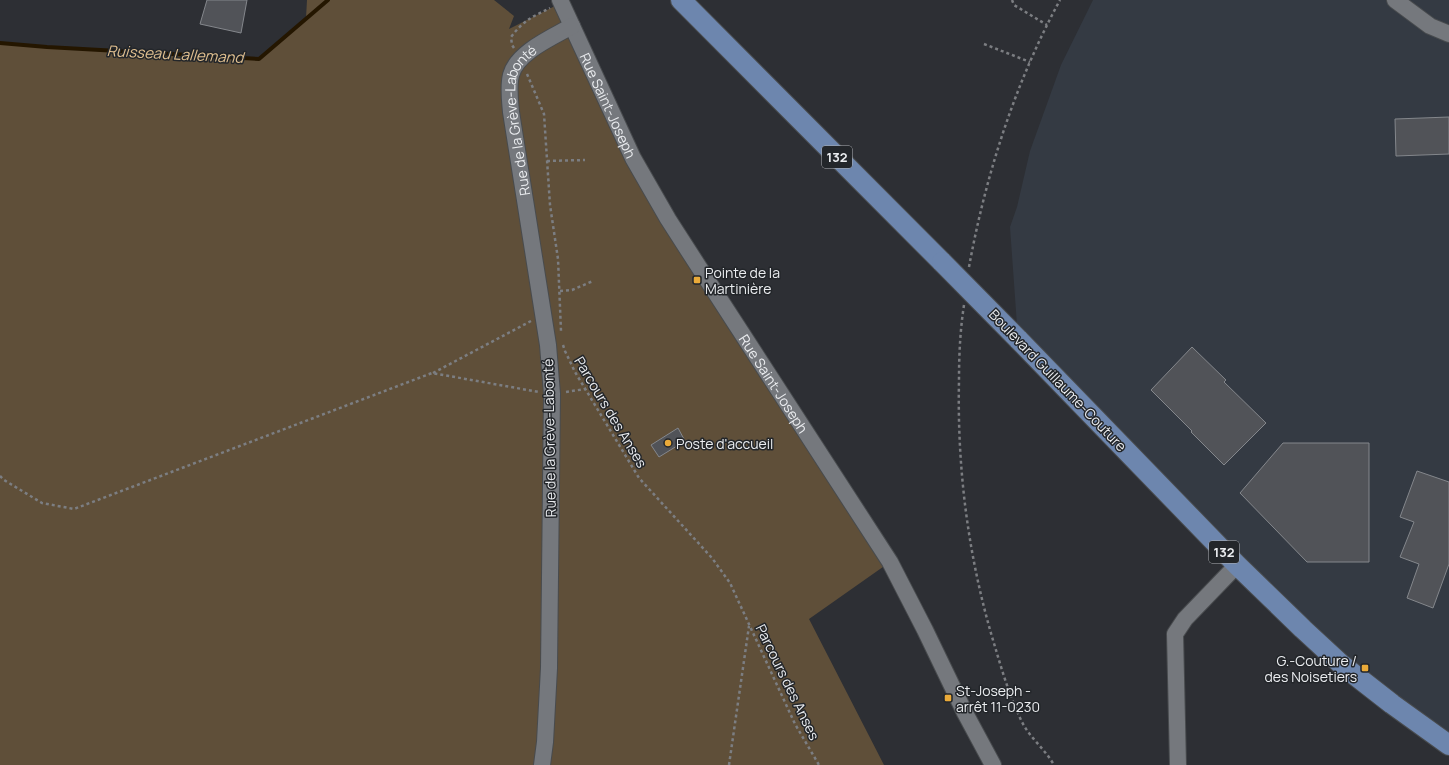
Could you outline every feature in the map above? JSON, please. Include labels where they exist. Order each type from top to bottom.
[{"type":"main road","name":"Boulevard Guillaume-Couture","points":[[681,0],[1018,338],[1237,565],[1342,665],[1392,704],[1449,745]]},
{"type":"street","points":[[1395,0],[1430,26],[1449,34]]},
{"type":"street","name":"Rue Saint-Joseph","points":[[560,1],[633,158],[668,219],[890,562],[965,713],[993,765]]},
{"type":"street","name":"Rue de la Grève-Labonté","points":[[542,765],[546,742],[549,668],[552,394],[548,344],[511,112],[509,90],[511,74],[520,59],[536,46],[572,26]]},
{"type":"street","points":[[1178,765],[1175,634],[1185,619],[1237,565]]},
{"type":"path","points":[[1012,0],[1014,5],[1047,25]]},
{"type":"path","points":[[968,273],[980,212],[1003,132],[1030,62],[1060,0]]},
{"type":"path","points":[[560,1],[528,18],[512,37],[512,45],[520,59],[544,114],[550,205],[558,259],[561,336]]},
{"type":"path","points":[[984,44],[1030,62]]},
{"type":"path","points":[[547,161],[585,160]]},
{"type":"path","points":[[560,291],[572,290],[593,281]]},
{"type":"path","points":[[964,303],[960,333],[958,401],[959,437],[964,496],[975,568],[986,619],[1015,706],[1029,734],[1050,756],[1054,765]]},
{"type":"path","points":[[0,476],[4,480],[42,502],[74,509],[432,373],[543,315]]},
{"type":"path","name":"Parcours des Anses","points":[[563,343],[568,358],[585,389],[639,478],[712,558],[730,583],[795,724],[819,765]]},
{"type":"path","points":[[432,373],[552,394],[585,389]]},
{"type":"path","points":[[729,765],[749,625]]},
{"type":"shaded area","points":[[307,0],[494,0],[514,16],[509,29],[561,3],[633,158],[890,562],[809,619],[884,765],[0,765],[0,43],[259,59],[306,18]]},
{"type":"shaded area","points":[[1093,0],[1449,0],[1449,745],[1392,704],[1018,339],[1010,227],[1017,207],[1030,151],[1061,65]]},
{"type":"building","points":[[207,0],[247,0],[241,33],[200,24]]},
{"type":"building","points":[[1449,117],[1449,154],[1396,156],[1395,119]]},
{"type":"building","points":[[1192,347],[1226,380],[1224,382],[1266,423],[1224,465],[1151,390]]},
{"type":"building","name":"Poste d'accueil","points":[[678,428],[685,441],[659,457],[651,445]]},
{"type":"building","points":[[1283,443],[1369,443],[1369,562],[1307,562],[1240,493]]},
{"type":"building","points":[[1417,471],[1449,482],[1449,564],[1433,608],[1407,598],[1419,564],[1400,557],[1414,522],[1400,517]]},
{"type":"waterway","name":"Ruisseau Lallemand","points":[[0,43],[259,59],[328,0]]},
{"type":"place","name":"Pointe de la Martinière","points":[[697,280]]},
{"type":"place","name":"Poste d'accueil","points":[[668,443]]},
{"type":"place","name":"G.-Couture / des Noisetiers","points":[[1365,668]]},
{"type":"place","name":"St-Joseph - arrêt 11-0230","points":[[948,698]]}]
